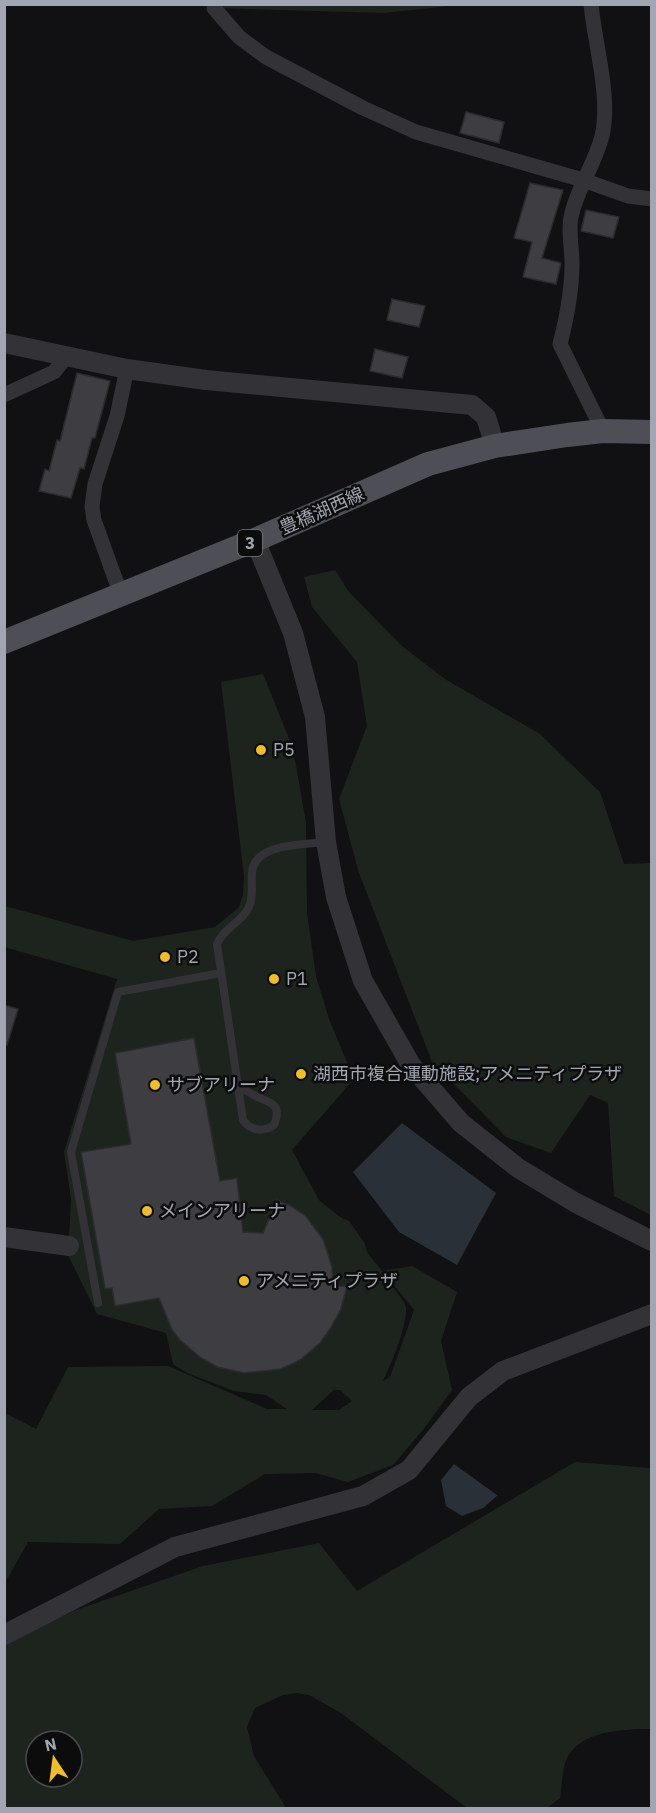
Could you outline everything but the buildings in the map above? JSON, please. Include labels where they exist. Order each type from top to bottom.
[{"type":"main road","name":"豊橋湖西線","points":[[4,642],[255,540],[428,464],[495,446],[603,431],[651,432]]},
{"type":"street","points":[[591,4],[607,111],[602,137],[583,180],[570,219],[572,262],[569,307],[560,344],[603,431]]},
{"type":"street","points":[[214,8],[239,37],[266,57],[363,108],[416,132],[583,180],[628,196],[651,199]]},
{"type":"street","points":[[4,343],[127,369],[206,380],[472,405],[486,417],[495,446]]},
{"type":"street","points":[[4,395],[54,372],[66,357]]},
{"type":"street","points":[[121,595],[94,520],[92,506],[95,484],[117,416],[127,369]]},
{"type":"street","points":[[255,540],[293,633],[315,717],[326,842],[336,897],[363,981],[411,1065],[461,1123],[518,1168],[576,1203],[651,1241]]},
{"type":"street","points":[[4,1238],[78,1247]]},
{"type":"street","points":[[4,1635],[175,1547],[363,1496],[409,1470],[469,1397],[503,1371],[651,1314]]},
{"type":"lane","points":[[240,1087],[275,1106],[277,1117],[274,1125],[266,1130],[260,1130],[246,1124],[241,1108],[240,1087],[218,944],[225,931],[247,912],[252,896],[252,870],[257,859],[264,852],[326,842]]},
{"type":"lane","points":[[98,1303],[78,1247],[71,1152],[118,992],[221,973]]},
{"type":"shaded area","points":[[207,5],[458,5],[384,13],[214,8]]},
{"type":"shaded area","points":[[335,570],[349,592],[402,646],[445,679],[540,734],[600,792],[624,864],[651,863],[651,1215],[614,1196],[608,1103],[590,1095],[551,1153],[506,1137],[432,1062],[358,870],[339,799],[367,726],[357,662],[312,607],[304,577]]},
{"type":"shaded area","points":[[263,674],[288,736],[296,765],[306,823],[307,913],[316,976],[329,1019],[354,1079],[292,1150],[319,1200],[340,1217],[349,1221],[364,1242],[368,1254],[382,1271],[412,1266],[457,1292],[441,1341],[452,1390],[423,1430],[393,1465],[348,1482],[316,1473],[265,1474],[212,1506],[159,1509],[120,1544],[28,1542],[5,1583],[5,1413],[36,1429],[68,1367],[168,1366],[267,1409],[287,1409],[266,1395],[234,1391],[187,1373],[173,1364],[166,1333],[97,1314],[68,1255],[71,1199],[64,1152],[117,979],[4,947],[5,906],[133,941],[215,927],[239,907],[243,895],[244,877],[221,682]],"holes":[[[383,1272],[414,1310],[390,1377],[383,1381],[399,1342],[406,1311],[405,1304]],[[334,1390],[340,1390],[352,1401],[339,1410],[312,1410]]]},
{"type":"shaded area","points":[[402,1123],[496,1193],[457,1265],[399,1232],[353,1172]]},
{"type":"shaded area","points":[[575,1462],[651,1468],[651,1729],[603,1733],[581,1742],[566,1760],[560,1798],[547,1808],[467,1808],[341,1713],[309,1695],[297,1693],[283,1695],[255,1708],[247,1727],[254,1756],[286,1808],[5,1808],[4,1647],[11,1640],[76,1610],[203,1566],[319,1543],[357,1591]]},
{"type":"shaded area","points":[[454,1464],[498,1495],[483,1508],[462,1516],[446,1506],[441,1480]]},
{"type":"place","name":"P5","points":[[261,750]]},
{"type":"place","name":"P2","points":[[165,957]]},
{"type":"place","name":"P1","points":[[274,979]]},
{"type":"place","name":"湖西市複合運動施設;アメニティプラザ","points":[[301,1074]]},
{"type":"place","name":"サブアリーナ","points":[[155,1085]]},
{"type":"place","name":"メインアリーナ","points":[[147,1211]]},
{"type":"place","name":"アメニティプラザ","points":[[244,1281]]}]
